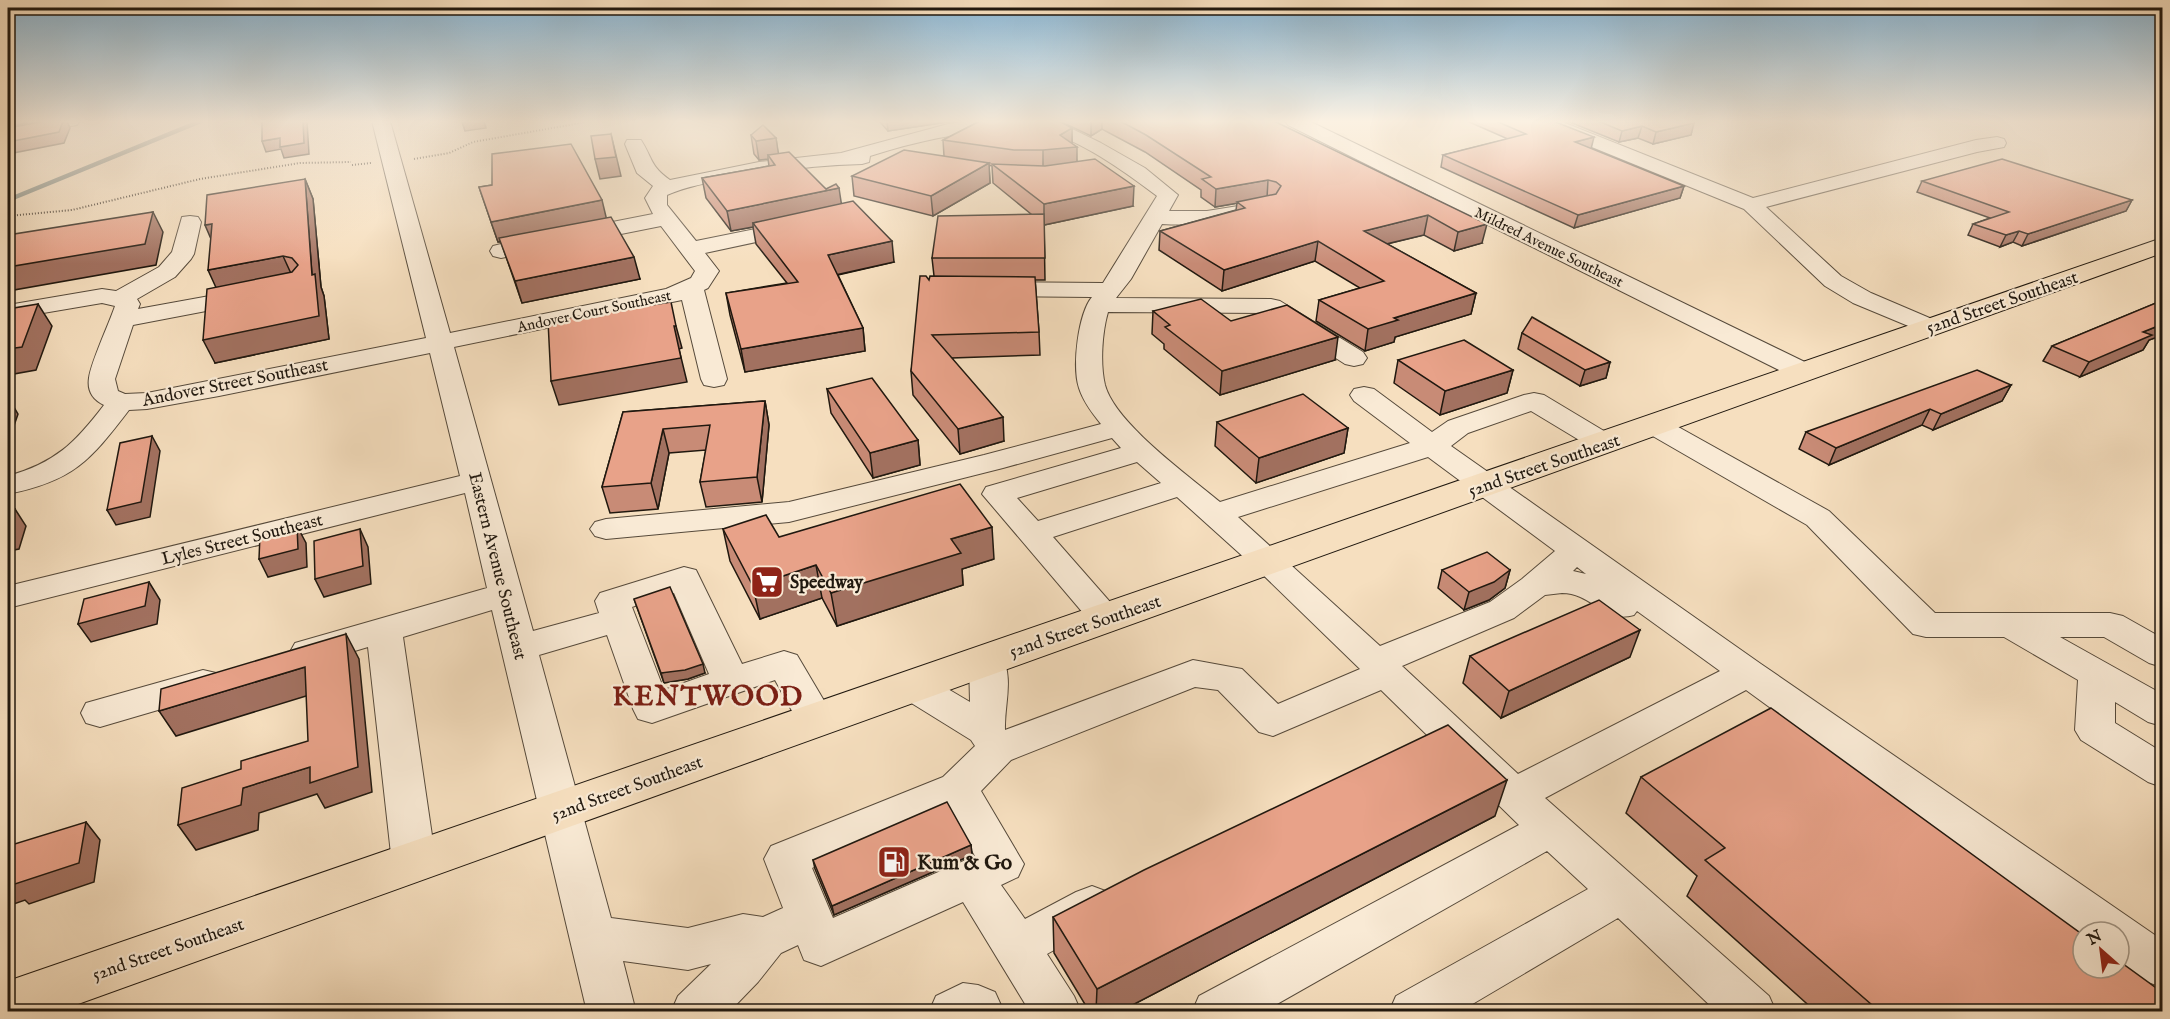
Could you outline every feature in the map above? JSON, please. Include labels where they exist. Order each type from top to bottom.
[{"type":"main road","name":"52nd Street Southeast","points":[[8,1005],[2161,247]]},
{"type":"street","name":"Eastern Avenue Southeast","points":[[394,169],[477,481],[612,1011]]},
{"type":"street","points":[[645,169],[647,173],[668,187],[755,169]]},
{"type":"street","points":[[1092,171],[1104,169]]},
{"type":"street","points":[[1132,169],[1168,195],[1104,298],[1093,322],[1090,372],[1092,387],[1100,405],[1117,428],[1270,562],[1550,829],[1752,1011]]},
{"type":"street","name":"Mildred Avenue Southeast","points":[[1391,169],[1804,372]]},
{"type":"street","points":[[1662,169],[1751,205],[1833,281],[1862,298],[1930,327]]},
{"type":"street","points":[[1751,205],[1890,169]]},
{"type":"street","name":"Andover Court Southeast","points":[[440,342],[673,296],[700,283],[707,271],[657,206],[655,198],[659,191],[668,187]]},
{"type":"street","points":[[1156,217],[1179,219],[1233,214],[1268,206]]},
{"type":"street","points":[[501,251],[667,218]]},
{"type":"street","points":[[121,309],[167,272],[183,254],[190,222]]},
{"type":"street","points":[[690,249],[810,224]]},
{"type":"street","points":[[691,287],[714,379]]},
{"type":"street","points":[[968,289],[1271,306],[1354,358]]},
{"type":"street","points":[[8,312],[102,296],[121,309],[271,291]]},
{"type":"street","name":"Andover Street Southeast","points":[[121,309],[102,379],[105,395],[120,402],[147,401],[219,388],[440,342]]},
{"type":"street","points":[[1364,395],[1483,486],[1576,550],[1629,614]]},
{"type":"street","points":[[1215,514],[1432,446],[1458,427],[1534,401],[1604,443]]},
{"type":"street","points":[[8,485],[46,474],[68,462],[84,447],[120,402]]},
{"type":"street","points":[[1654,425],[1818,518],[1926,625],[2110,626],[2163,654]]},
{"type":"street","points":[[606,529],[789,512],[992,462],[1117,428]]},
{"type":"street","points":[[1107,619],[997,494],[1143,451]]},
{"type":"street","name":"Lyles Street Southeast","points":[[8,597],[477,481]]},
{"type":"street","points":[[1032,533],[1182,486]]},
{"type":"street","points":[[991,739],[1193,673],[1229,678],[1273,722],[1502,610],[1535,586],[1576,550]]},
{"type":"street","points":[[731,681],[684,578],[612,601],[652,709],[784,664],[817,721]]},
{"type":"street","points":[[1535,586],[1579,581],[1601,592],[1629,614],[1748,673],[2097,920]]},
{"type":"street","points":[[282,660],[506,594]]},
{"type":"street","points":[[519,648],[619,619]]},
{"type":"street","points":[[2011,625],[2163,712]]},
{"type":"street","points":[[384,630],[414,863]]},
{"type":"street","points":[[958,788],[1002,864],[951,882],[875,914],[821,945],[786,859],[841,843],[905,817],[958,788],[991,739],[987,661]]},
{"type":"street","points":[[100,713],[236,673]]},
{"type":"street","points":[[1514,795],[1748,673]]},
{"type":"street","points":[[2097,674],[2095,730],[2163,771]]},
{"type":"street","points":[[913,686],[991,739]]},
{"type":"street","points":[[1409,753],[1449,734]]},
{"type":"street","points":[[1216,1011],[1550,829]]},
{"type":"street","points":[[951,882],[1017,947],[1057,1011]]},
{"type":"street","points":[[1017,947],[1126,889]]},
{"type":"street","points":[[1413,1011],[1622,893]]},
{"type":"street","points":[[695,1011],[741,967],[765,939],[810,918]]},
{"type":"street","points":[[592,936],[688,949],[743,935],[765,939]]},
{"type":"street","points":[[2131,944],[2163,966]]},
{"type":"street","points":[[953,1011],[963,1006],[978,1008],[980,1011]]},
{"type":"path","points":[[8,216],[72,210],[200,179],[266,169]]},
{"type":"building","points":[[492,169],[585,169],[602,200],[491,222],[479,187],[492,185]]},
{"type":"building","points":[[755,169],[806,169],[826,189],[836,184],[839,188],[727,211],[702,178]]},
{"type":"building","points":[[867,169],[979,169],[931,196],[852,176]]},
{"type":"building","points":[[998,169],[1109,169],[1134,186],[1044,204]]},
{"type":"building","points":[[1198,169],[1372,169],[1487,224],[1458,232],[1428,215],[1364,231],[1476,293],[1394,318],[1398,320],[1368,329],[1319,300],[1384,281],[1318,241],[1224,270],[1160,231],[1245,208],[1237,202],[1276,194],[1281,186],[1268,180],[1216,189],[1202,179],[1211,177]]},
{"type":"building","points":[[1473,169],[1641,169],[1684,186],[1578,215]]},
{"type":"building","points":[[1967,169],[2032,169],[2132,200],[2028,234],[2019,231],[2006,235],[1973,224],[2009,212],[1922,181]]},
{"type":"building","points":[[305,179],[312,275],[315,274],[319,316],[203,340],[207,289],[292,272],[298,265],[292,258],[283,256],[208,270],[212,224],[205,225],[207,195]]},
{"type":"building","points":[[853,201],[892,241],[828,255],[863,328],[741,349],[726,293],[798,282],[753,223]]},
{"type":"building","points":[[153,212],[145,244],[8,267],[8,235]]},
{"type":"building","points":[[1044,214],[1045,258],[932,258],[938,216]]},
{"type":"building","points":[[611,217],[634,257],[515,281],[499,238]]},
{"type":"building","points":[[920,276],[926,276],[929,280],[930,276],[1035,277],[1039,332],[932,335],[1003,417],[958,429],[911,371]]},
{"type":"building","points":[[1201,299],[1231,321],[1287,305],[1338,337],[1222,371],[1165,327],[1170,325],[1153,311]]},
{"type":"building","points":[[2163,300],[2163,324],[2143,332],[2152,335],[2089,362],[2052,346]]},
{"type":"building","points":[[671,302],[681,358],[551,381],[548,321]]},
{"type":"building","points":[[38,304],[22,347],[8,349],[8,309]]},
{"type":"building","points":[[1532,317],[1610,362],[1585,370],[1522,333]]},
{"type":"building","points":[[1464,340],[1513,370],[1445,391],[1398,360]]},
{"type":"building","points":[[1977,370],[2011,385],[1941,414],[1930,409],[1836,448],[1806,432]]},
{"type":"building","points":[[872,378],[918,440],[870,453],[827,389]]},
{"type":"building","points":[[1303,394],[1348,428],[1259,458],[1217,422]]},
{"type":"building","points":[[765,401],[757,477],[700,482],[710,425],[663,429],[651,483],[602,487],[623,412]]},
{"type":"building","points":[[152,436],[141,502],[107,510],[120,443]]},
{"type":"building","points":[[960,484],[992,527],[951,539],[961,553],[831,593],[816,565],[753,586],[723,529],[766,515],[779,537]]},
{"type":"building","points":[[15,509],[8,530],[8,510]]},
{"type":"building","points":[[297,526],[298,549],[259,559],[260,535]]},
{"type":"building","points":[[360,529],[363,566],[315,579],[314,541]]},
{"type":"building","points":[[1487,552],[1510,570],[1494,582],[1469,592],[1442,570]]},
{"type":"building","points":[[149,582],[145,606],[78,624],[84,599]]},
{"type":"building","points":[[670,587],[703,664],[685,670],[661,673],[634,599]]},
{"type":"building","points":[[1599,600],[1640,630],[1509,691],[1470,656]]},
{"type":"building","points":[[346,634],[358,767],[310,783],[310,767],[243,788],[241,805],[178,825],[182,788],[241,769],[241,761],[308,741],[305,667],[159,711],[161,689]]},
{"type":"building","points":[[1771,708],[2071,926],[2071,980],[2131,980],[2131,970],[2163,993],[2163,1011],[1879,1011],[1705,860],[1725,848],[1641,777]]},
{"type":"building","points":[[1448,725],[1507,780],[1097,989],[1053,917],[1144,870]]},
{"type":"building","points":[[947,802],[971,845],[832,906],[813,860]]},
{"type":"building","points":[[86,822],[79,863],[12,885],[13,879],[8,881],[8,846]]},
{"type":"waterway","points":[[8,200],[85,169]]},
{"type":"place","name":"Speedway","points":[[767,582]]},
{"type":"place","name":"Kum & Go","points":[[894,862]]},
{"type":"district","name":"KENTWOOD","points":[[708,695]]}]
